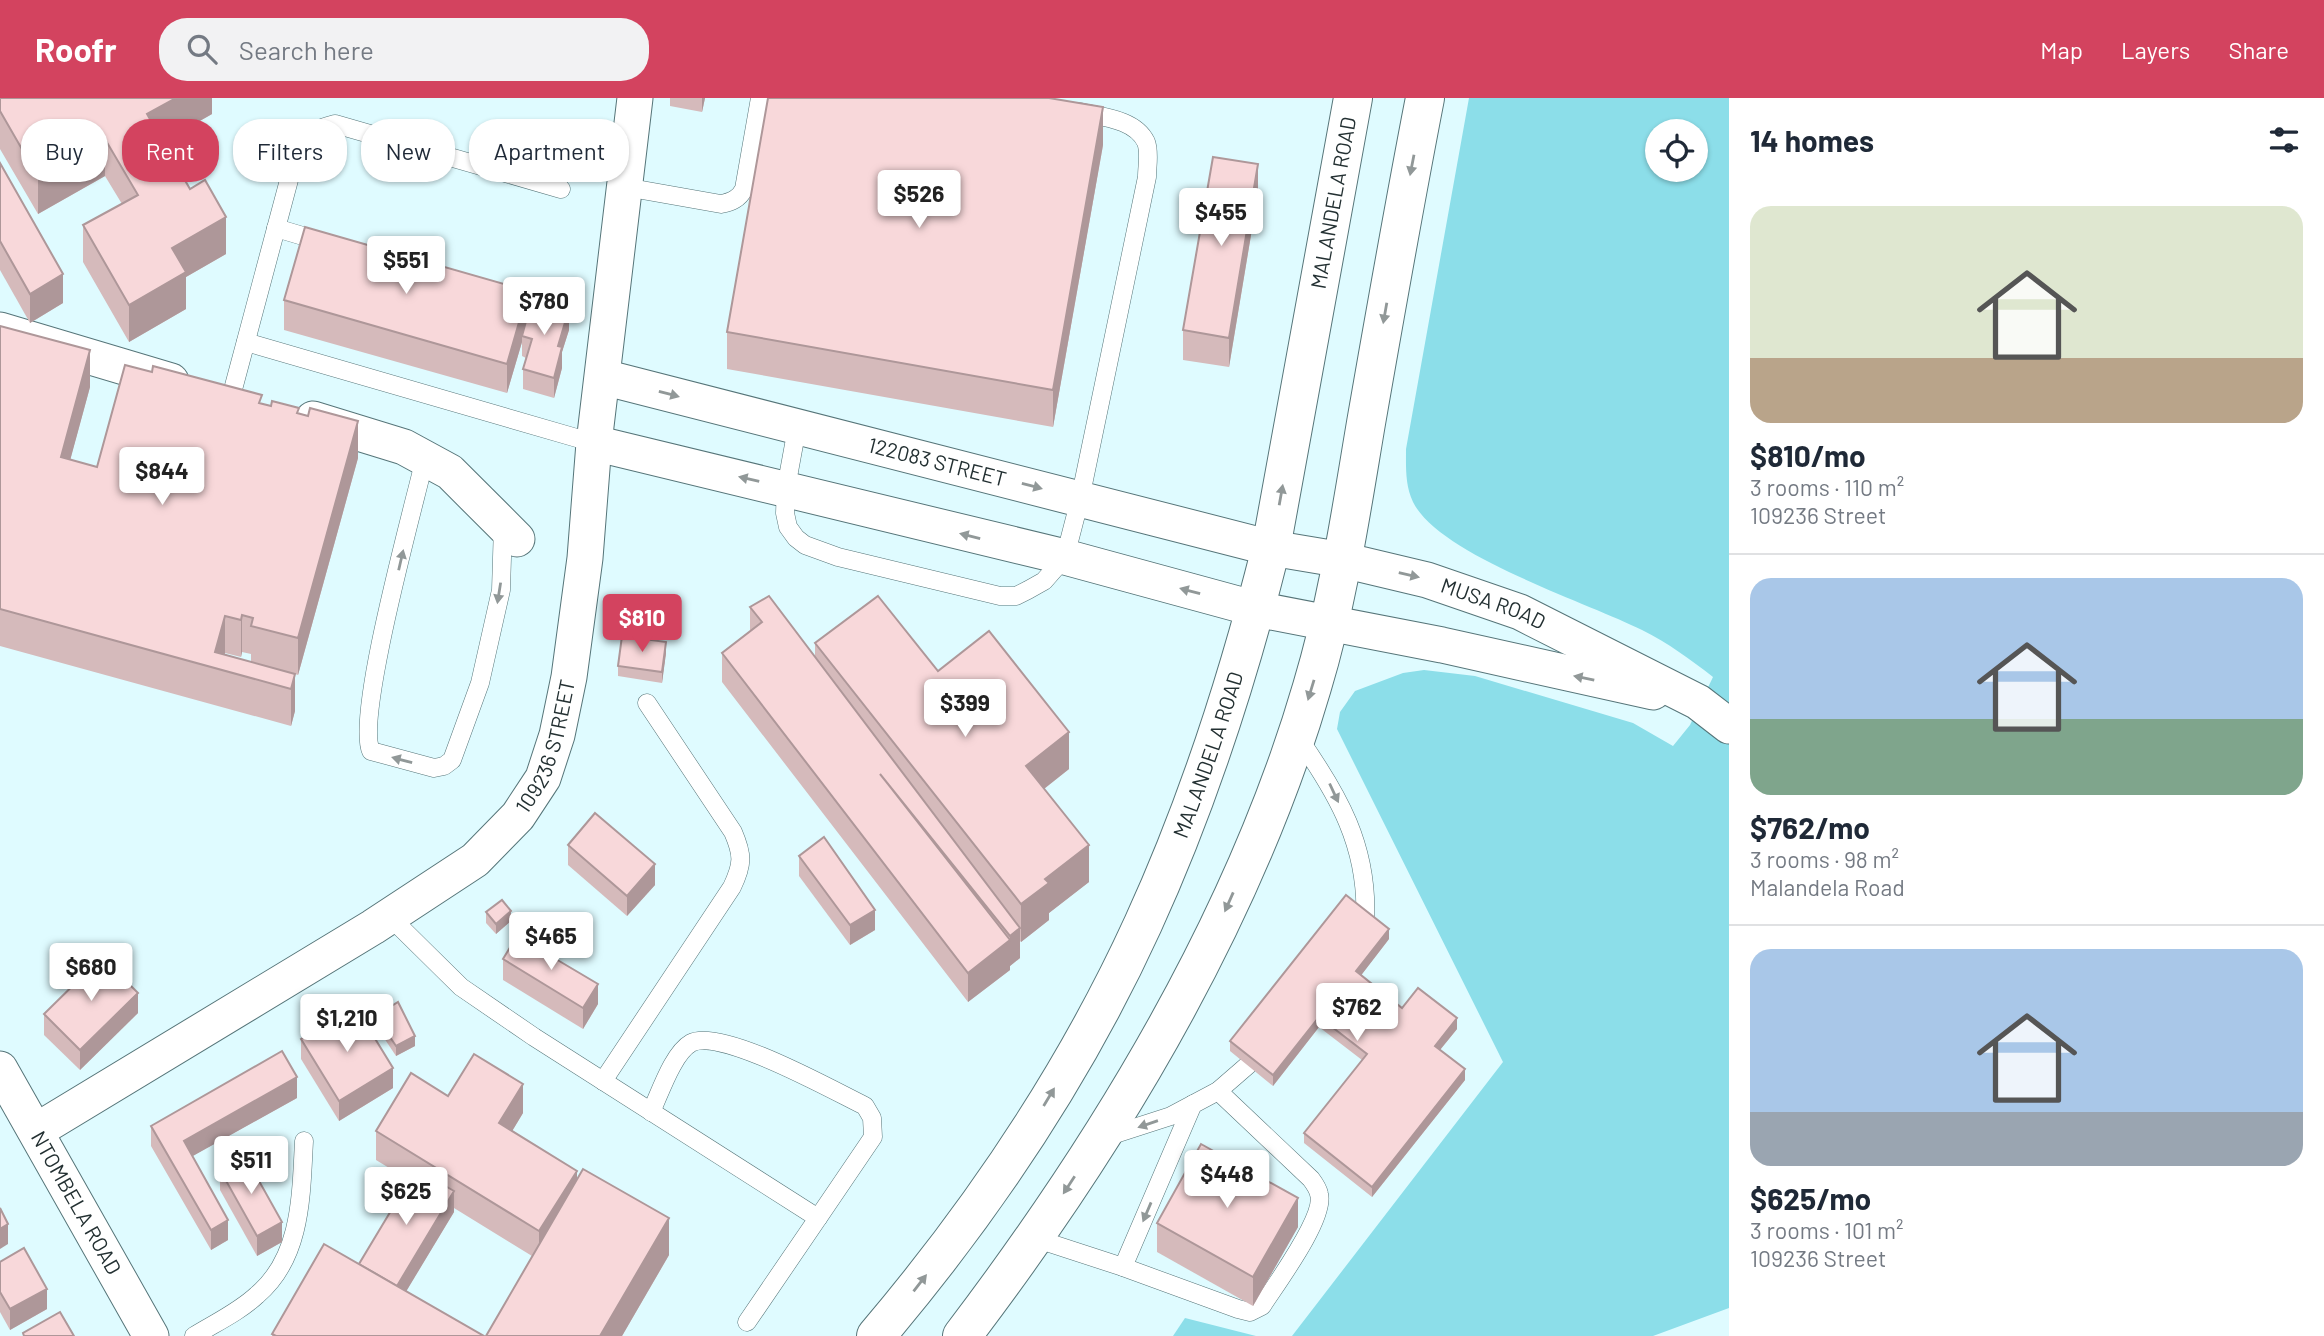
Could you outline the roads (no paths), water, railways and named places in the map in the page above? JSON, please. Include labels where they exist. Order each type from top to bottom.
[{"type":"main road","name":"MALANDELA ROAD","points":[[876,1336],[984,1201],[1093,1023],[1143,924],[1174,848],[1214,741],[1256,609],[1271,548],[1353,98]]},
{"type":"main road","points":[[962,1336],[1034,1238],[1161,1037],[1225,911],[1266,817],[1297,736],[1329,624],[1343,560],[1394,259],[1425,98]]},
{"type":"street","name":"109236 STREET","points":[[36,1130],[390,917],[475,860],[518,816],[543,778],[557,735],[569,677],[585,558],[594,443],[635,98]]},
{"type":"street","points":[[0,330],[404,447],[450,472],[510,532]]},
{"type":"street","name":"122083 STREET","points":[[603,377],[1271,548]]},
{"type":"street","points":[[594,443],[1065,557],[1256,609]]},
{"type":"street","name":"MUSA ROAD","points":[[1271,548],[1343,560],[1427,580],[1520,612],[1698,702],[1729,726]]},
{"type":"street","name":"MUSA ROAD","points":[[1256,609],[1441,645],[1698,702]]},
{"type":"street","name":"NTOMBELA ROAD","points":[[0,1069],[151,1336]]},
{"type":"lane","points":[[625,187],[721,204],[731,202],[744,190],[760,98]]},
{"type":"lane","points":[[797,428],[786,488],[788,527],[805,545],[838,557],[1000,596],[1016,596],[1044,581],[1065,557],[1080,499],[1144,190],[1148,152],[1146,142],[1135,128],[1118,121],[1069,110]]},
{"type":"lane","points":[[231,397],[297,150],[305,136],[335,124],[561,190]]},
{"type":"lane","points":[[276,228],[341,247]]},
{"type":"lane","points":[[246,342],[594,443]]},
{"type":"lane","points":[[425,458],[379,650],[367,734],[371,751],[434,768],[444,766],[452,760],[480,683],[501,590],[510,532]]},
{"type":"lane","points":[[603,1081],[732,887],[741,868],[741,850],[733,832],[647,703]]},
{"type":"lane","points":[[1297,736],[1329,781],[1359,853],[1367,891],[1365,921]]},
{"type":"lane","points":[[390,917],[461,987],[818,1218]]},
{"type":"lane","points":[[651,1112],[680,1053],[691,1043],[704,1039],[737,1045],[865,1106],[872,1118],[873,1137],[747,1322]]},
{"type":"lane","points":[[1099,1139],[1171,1116],[1218,1091],[1248,1066]]},
{"type":"lane","points":[[1034,1238],[1250,1312],[1262,1306],[1310,1231],[1319,1212],[1320,1195],[1311,1179],[1218,1091]]},
{"type":"lane","points":[[1123,1267],[1193,1104]]},
{"type":"lane","points":[[194,1336],[258,1295],[277,1275],[290,1251],[301,1204],[304,1141]]}]
